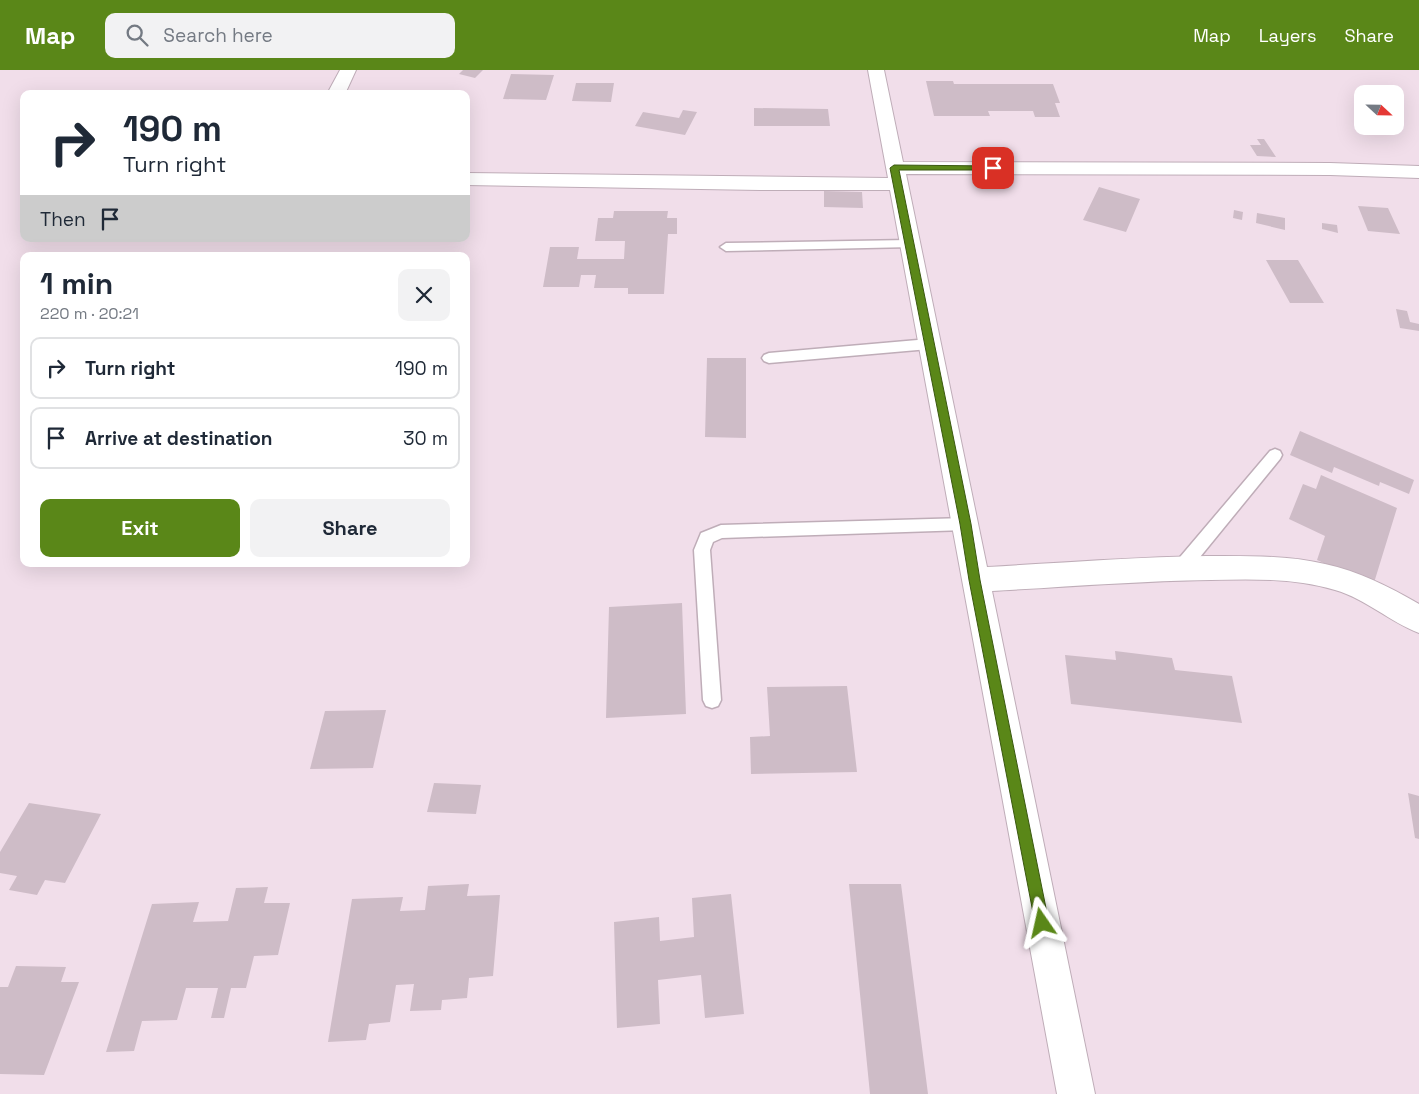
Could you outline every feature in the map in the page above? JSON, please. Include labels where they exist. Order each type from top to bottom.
[{"type":"street","points":[[338,90],[348,70]]},
{"type":"street","points":[[876,70],[966,524],[974,580],[1076,1094]]},
{"type":"street","points":[[470,179],[760,184],[896,176],[1330,169],[1419,172]]},
{"type":"street","points":[[974,580],[1181,568],[1279,568],[1324,575],[1369,592],[1406,610],[1419,620]]},
{"type":"lane","points":[[726,247],[909,244]]},
{"type":"lane","points":[[769,358],[929,344]]},
{"type":"lane","points":[[1181,568],[1275,455]]},
{"type":"lane","points":[[712,700],[702,550],[707,538],[722,532],[966,524]]},
{"type":"building","points":[[463,70],[483,70],[475,78],[459,74]]},
{"type":"building","points":[[511,74],[554,75],[546,100],[503,99]]},
{"type":"building","points":[[926,81],[953,81],[954,84],[1053,84],[1060,103],[1055,103],[1060,117],[1035,117],[1033,111],[988,111],[990,116],[934,116]]},
{"type":"building","points":[[576,83],[614,83],[611,102],[572,101]]},
{"type":"building","points":[[754,108],[828,109],[830,126],[754,126]]},
{"type":"building","points":[[683,110],[697,112],[685,135],[635,126],[643,112],[679,118]]},
{"type":"building","points":[[1257,139],[1264,139],[1276,157],[1257,156],[1250,145],[1261,145]]},
{"type":"building","points":[[1099,187],[1140,199],[1126,232],[1083,220]]},
{"type":"building","points":[[824,191],[862,192],[863,208],[824,207]]},
{"type":"building","points":[[1358,206],[1388,208],[1400,234],[1368,231]]},
{"type":"building","points":[[1234,210],[1243,212],[1242,220],[1233,218]]},
{"type":"building","points":[[614,211],[668,211],[667,218],[677,218],[677,234],[668,234],[664,294],[628,294],[628,288],[594,288],[596,275],[581,275],[579,287],[543,287],[550,247],[579,247],[577,259],[624,259],[625,241],[595,241],[598,218],[613,218]]},
{"type":"building","points":[[1257,213],[1285,218],[1285,230],[1256,223]]},
{"type":"building","points":[[1322,223],[1337,225],[1338,233],[1322,229]]},
{"type":"building","points":[[1266,260],[1298,260],[1324,303],[1290,303]]},
{"type":"building","points":[[1396,309],[1407,311],[1410,322],[1419,324],[1419,331],[1400,328]]},
{"type":"building","points":[[707,358],[746,358],[746,438],[705,437]]},
{"type":"building","points":[[1300,431],[1414,480],[1409,494],[1380,482],[1379,486],[1334,467],[1332,473],[1290,455]]},
{"type":"building","points":[[1321,475],[1397,508],[1373,586],[1317,560],[1325,536],[1289,519],[1303,484],[1316,489]]},
{"type":"building","points":[[682,603],[686,714],[606,718],[609,607]]},
{"type":"building","points":[[1115,651],[1172,658],[1175,670],[1232,676],[1242,723],[1071,704],[1065,655],[1116,660]]},
{"type":"building","points":[[847,686],[857,772],[751,774],[750,737],[770,736],[767,687]]},
{"type":"building","points":[[386,710],[373,768],[310,769],[325,711]]},
{"type":"building","points":[[434,783],[481,785],[476,814],[427,812]]},
{"type":"building","points":[[1408,793],[1419,796],[1419,839],[1415,838]]},
{"type":"building","points":[[29,803],[101,814],[65,883],[45,880],[37,895],[9,890],[17,876],[0,873],[0,852]]},
{"type":"building","points":[[469,884],[467,896],[500,895],[493,976],[469,978],[467,998],[442,1000],[441,1010],[410,1011],[414,984],[396,985],[390,1022],[369,1024],[366,1040],[328,1042],[352,899],[403,897],[400,911],[425,910],[428,886]]},
{"type":"building","points":[[849,884],[901,884],[928,1094],[870,1094]]},
{"type":"building","points":[[268,887],[264,903],[290,903],[278,955],[254,956],[246,988],[231,988],[224,1018],[211,1018],[218,988],[186,988],[177,1020],[142,1021],[134,1051],[106,1052],[152,904],[199,902],[193,922],[228,921],[236,888]]},
{"type":"building","points":[[731,894],[744,1014],[705,1018],[701,975],[658,980],[660,1024],[617,1028],[614,922],[659,917],[660,941],[694,937],[692,898]]},
{"type":"building","points":[[16,966],[66,967],[61,982],[79,982],[44,1075],[0,1074],[0,987],[8,987]]},
{"type":"route","points":[[993,168],[894,168],[966,524],[974,580],[1042,923]]}]
